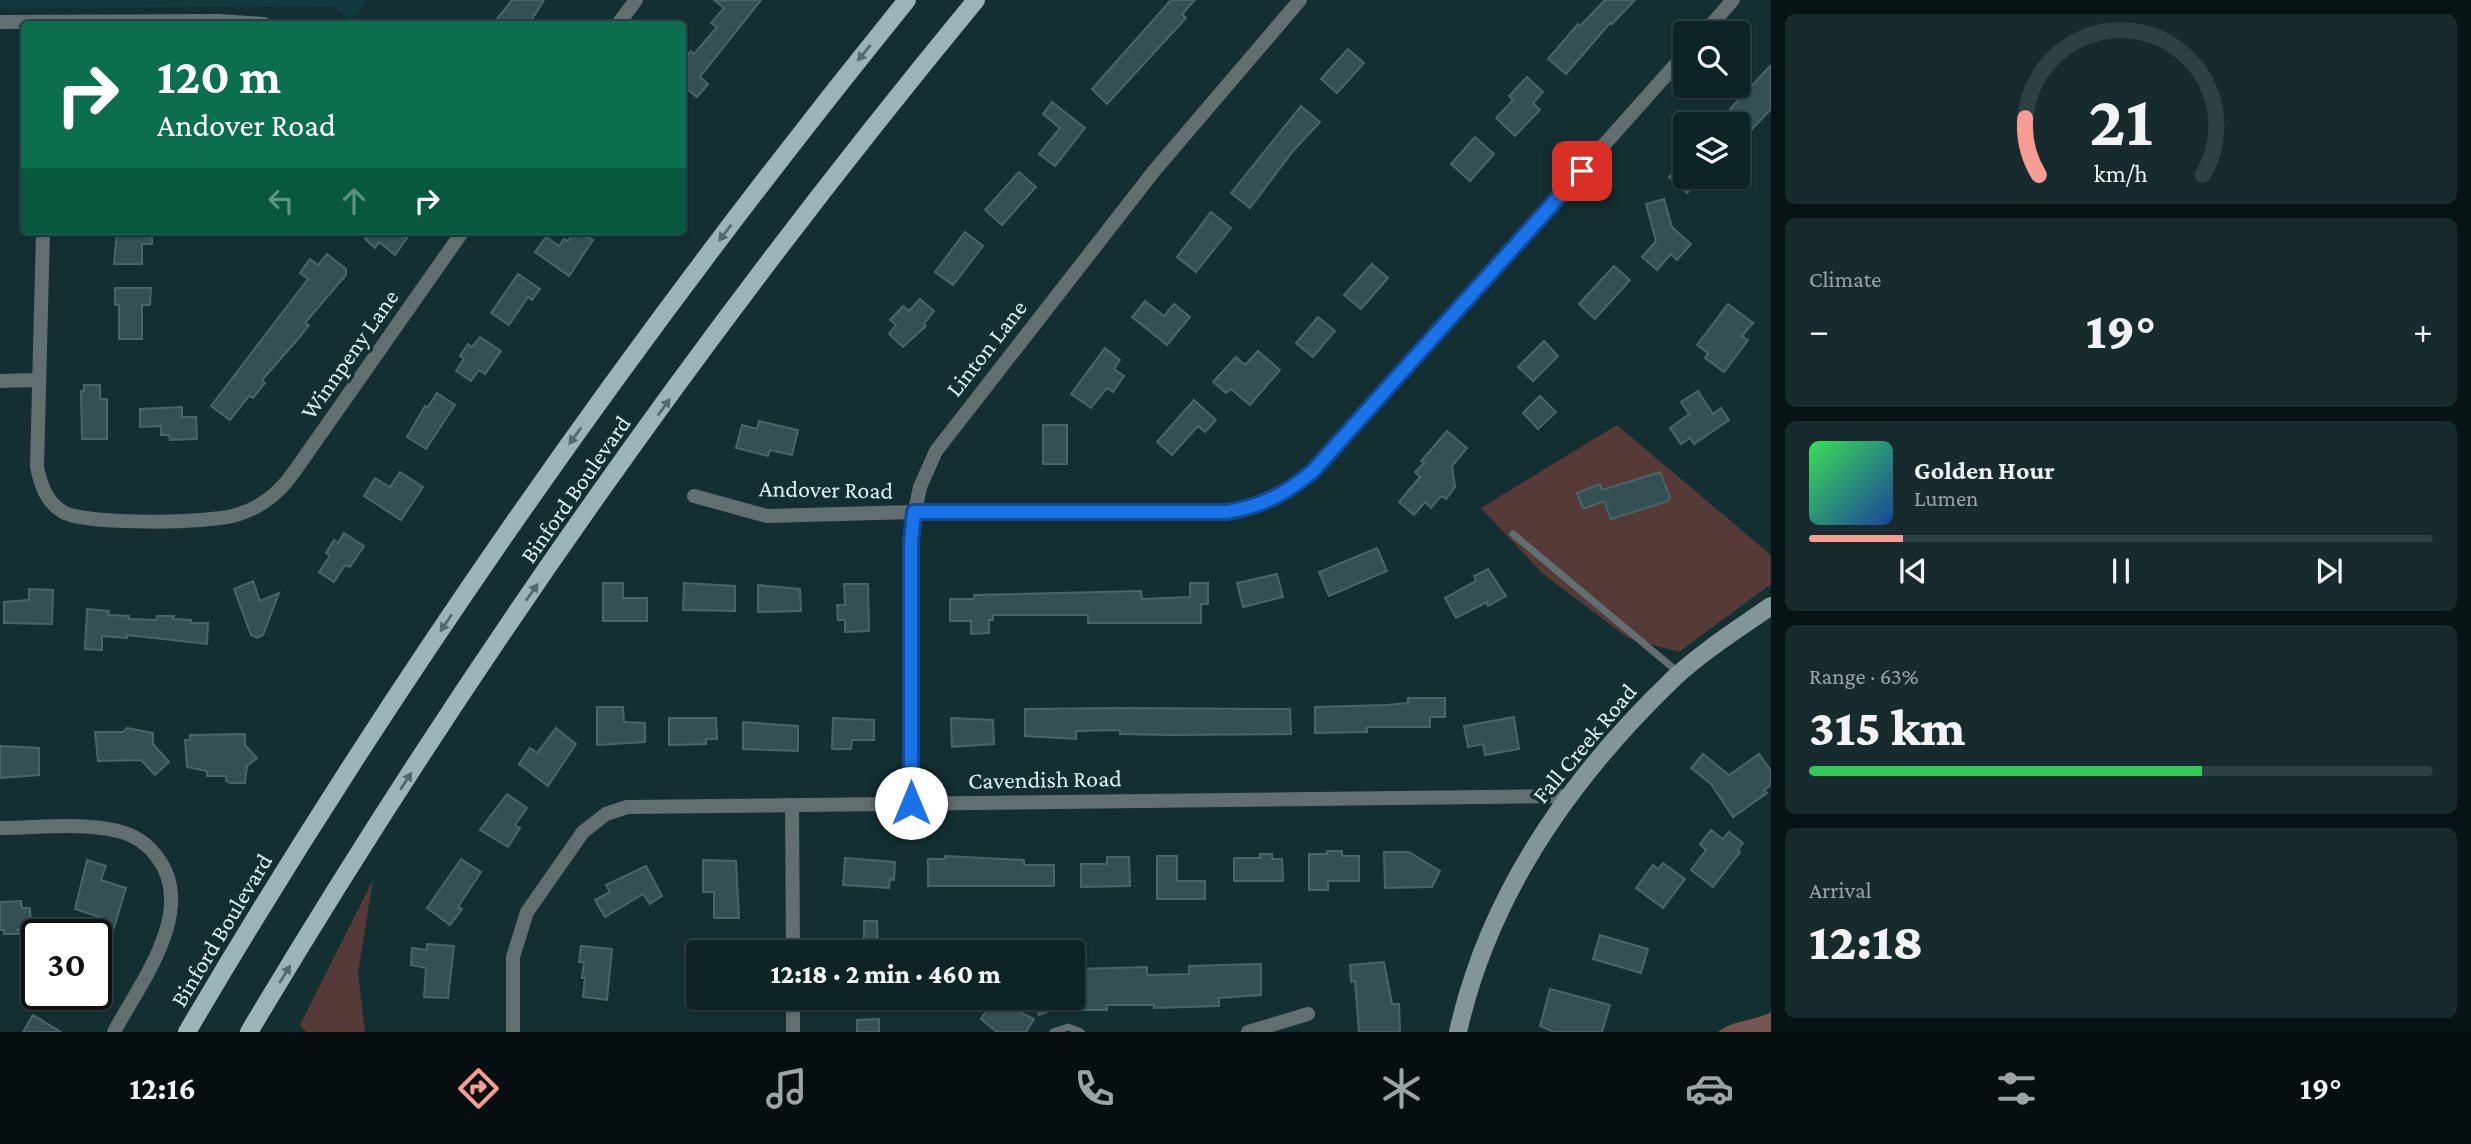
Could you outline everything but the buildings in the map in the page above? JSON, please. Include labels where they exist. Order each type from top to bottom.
[{"type":"main road","name":"Binford Boulevard","points":[[187,1032],[352,765],[549,473],[764,180],[907,0]]},
{"type":"main road","name":"Binford Boulevard","points":[[249,1032],[388,810],[551,566],[766,268],[976,0]]},
{"type":"main road","name":"Fall Creek Road","points":[[1458,1032],[1470,989],[1495,925],[1520,871],[1567,796],[1610,742],[1679,674],[1771,606]]},
{"type":"street","points":[[620,21],[636,0]]},
{"type":"street","name":"Linton Lane","points":[[911,803],[911,542],[914,512],[924,477],[942,441],[1154,172],[1300,0]]},
{"type":"street","points":[[1715,21],[1733,0]]},
{"type":"street","points":[[0,22],[21,22]]},
{"type":"street","name":"Andover Road","points":[[694,496],[767,516],[914,512],[1227,512],[1249,508],[1283,494],[1313,471],[1673,67]]},
{"type":"street","points":[[0,381],[38,380],[43,235]]},
{"type":"street","name":"Winnpeny Lane","points":[[38,380],[37,467],[42,489],[60,511],[86,520],[212,519],[242,514],[268,500],[289,478],[460,235]]},
{"type":"street","name":"Cavendish Road","points":[[513,1032],[512,964],[519,931],[527,912],[588,827],[606,814],[634,806],[1567,796]]},
{"type":"street","points":[[792,805],[793,940]]},
{"type":"street","points":[[0,828],[118,831],[145,844],[164,867],[173,895],[169,925],[114,1032]]},
{"type":"street","points":[[793,1010],[793,1032]]},
{"type":"street","points":[[1248,1032],[1308,1014]]},
{"type":"lane","points":[[1513,534],[1679,674]]},
{"type":"lane","points":[[1053,1032],[1068,1027],[1081,1032]]},
{"type":"shaded area","points":[[0,0],[368,0],[351,21],[331,6],[0,9]]},
{"type":"shaded area","points":[[1617,425],[1771,555],[1771,584],[1679,652],[1628,638],[1542,573],[1481,508]]},
{"type":"shaded area","points":[[373,880],[358,973],[365,1032],[306,1032],[300,1025]]},
{"type":"shaded area","points":[[1771,1012],[1771,1032],[1718,1032],[1730,1025]]},
{"type":"route","points":[[911,803],[911,542],[914,512],[1227,512],[1270,502],[1296,486],[1313,471],[1582,171]]}]
